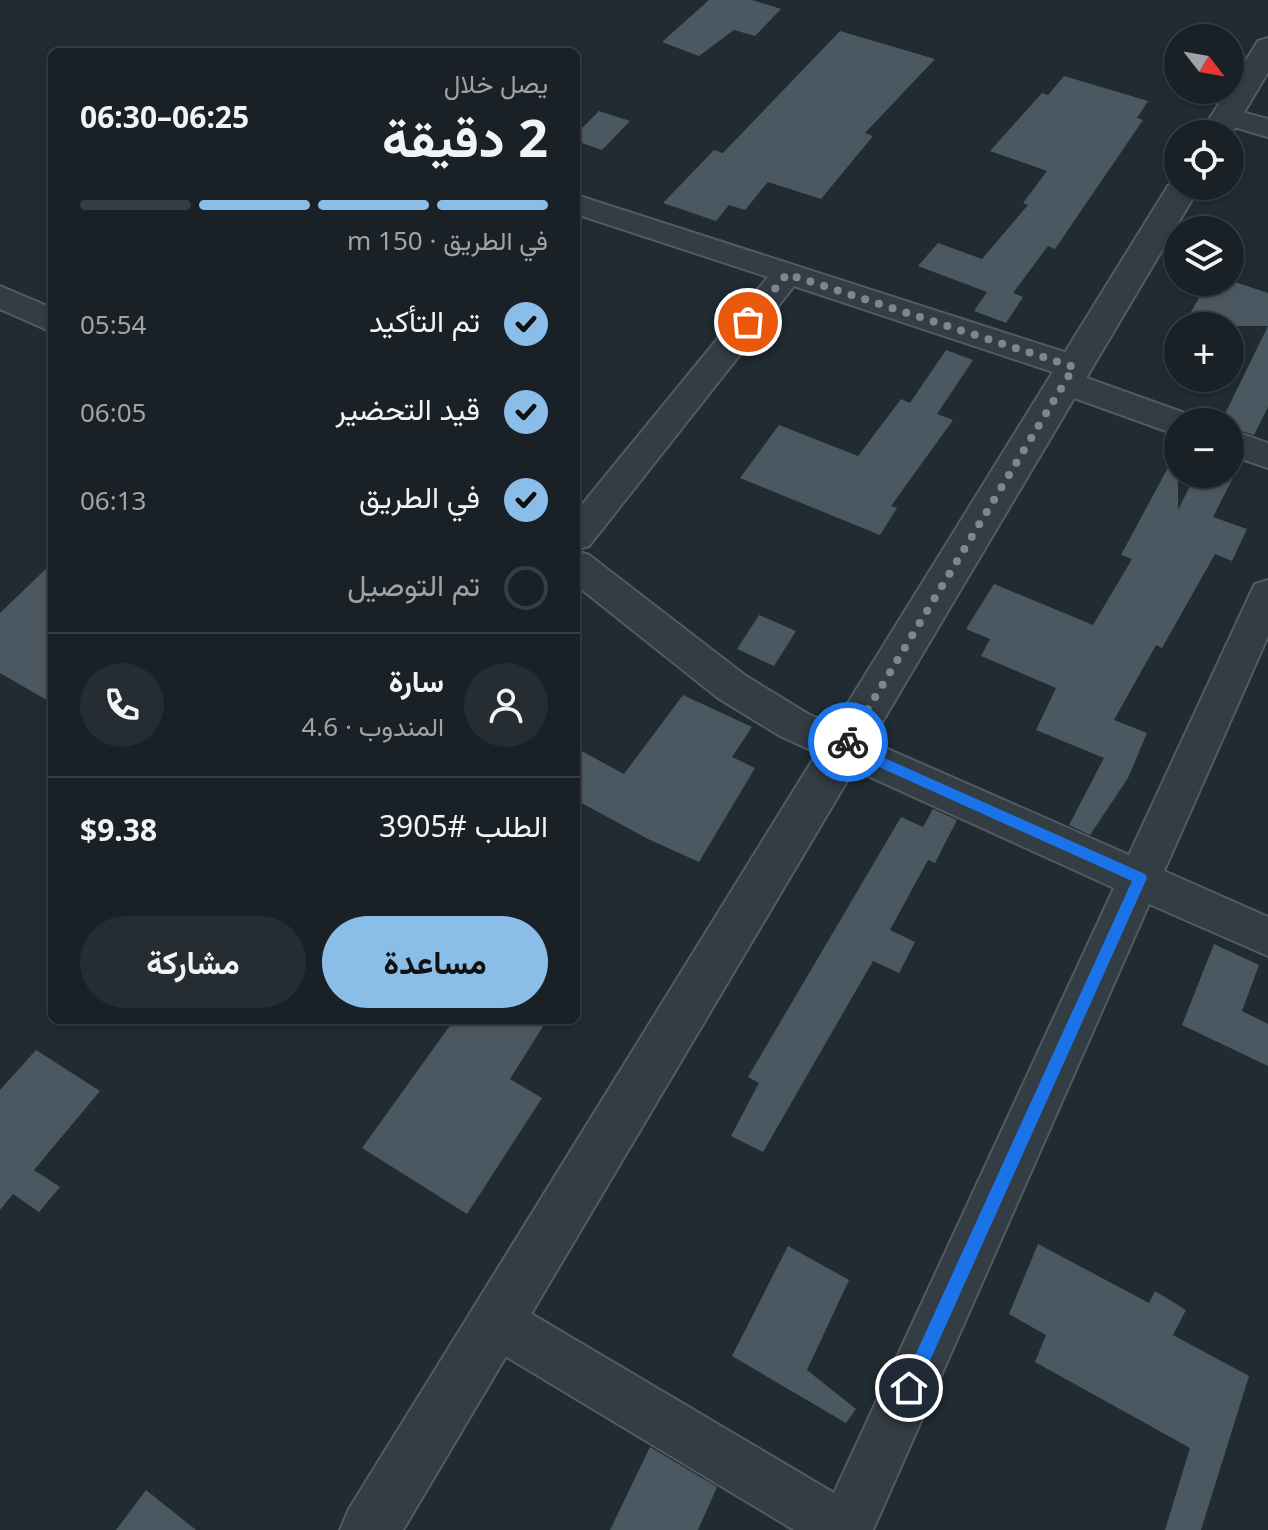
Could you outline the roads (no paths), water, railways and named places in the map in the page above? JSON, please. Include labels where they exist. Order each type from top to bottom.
[{"type":"street","points":[[1224,120],[1268,47]]},
{"type":"street","points":[[1244,126],[1268,128]]},
{"type":"street","points":[[370,1530],[1175,200]]},
{"type":"street","points":[[580,205],[787,274],[1069,374],[1164,417]]},
{"type":"street","points":[[580,532],[787,274]]},
{"type":"street","points":[[0,296],[48,319]]},
{"type":"street","points":[[1244,447],[1268,456]]},
{"type":"street","points":[[580,568],[732,687],[794,725],[1268,937]]},
{"type":"street","points":[[495,1321],[845,1530],[1140,878],[1259,638],[1268,594]]}]
